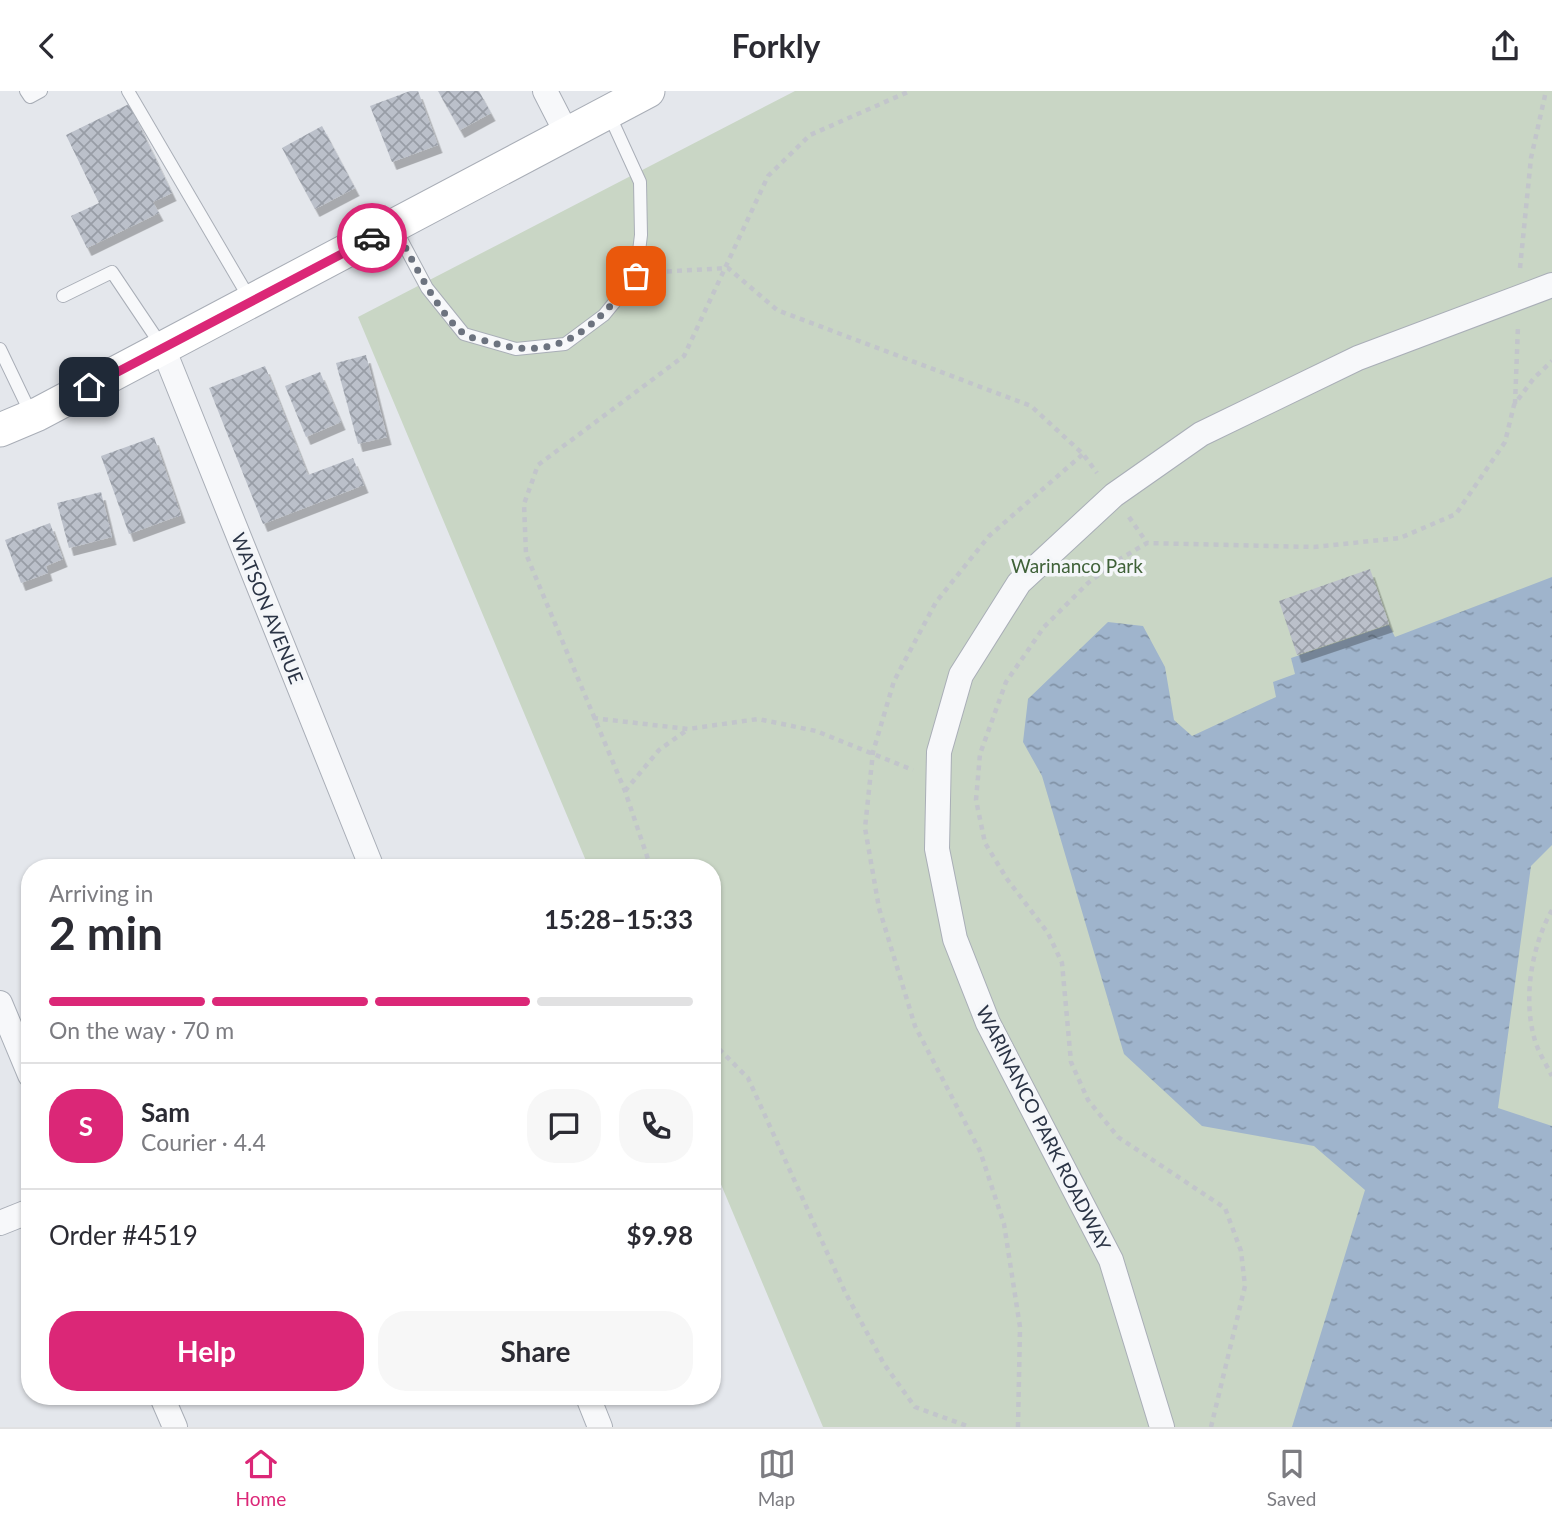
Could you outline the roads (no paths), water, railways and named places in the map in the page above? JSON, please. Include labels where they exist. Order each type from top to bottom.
[{"type":"main road","points":[[0,430],[33,417],[305,275],[648,91]]},
{"type":"street","points":[[545,91],[567,134]]},
{"type":"street","name":"WARINANCO PARK ROADWAY","points":[[1161,1427],[1111,1260],[988,1023],[955,939],[937,849],[938,779],[939,752],[961,675],[1019,583],[1114,495],[1213,428],[1358,358],[1552,285]]},
{"type":"street","name":"WATSON AVENUE","points":[[163,348],[368,859]]},
{"type":"street","points":[[0,1003],[21,1053]]},
{"type":"street","points":[[0,1223],[21,1215]]},
{"type":"street","points":[[165,1405],[175,1427]]},
{"type":"street","points":[[591,1405],[600,1427]]},
{"type":"lane","points":[[26,91],[30,97],[41,91]]},
{"type":"lane","points":[[128,91],[252,301]]},
{"type":"lane","points":[[394,226],[427,288],[464,334],[516,349],[565,344],[604,315],[636,276],[641,235],[640,182],[608,112]]},
{"type":"lane","points":[[63,296],[113,272],[163,348]]},
{"type":"lane","points":[[0,349],[33,417]]},
{"type":"water","points":[[1552,577],[1552,845],[1531,866],[1498,1108],[1552,1126],[1552,1427],[1292,1427],[1365,1190],[1314,1146],[1202,1126],[1124,1054],[1042,776],[1023,742],[1028,699],[1108,622],[1143,626],[1165,667],[1174,720],[1192,736],[1276,697],[1273,682],[1295,674],[1291,658],[1389,625],[1395,637]]},
{"type":"park label","name":"Warinanco Park","points":[[1077,565]]}]
